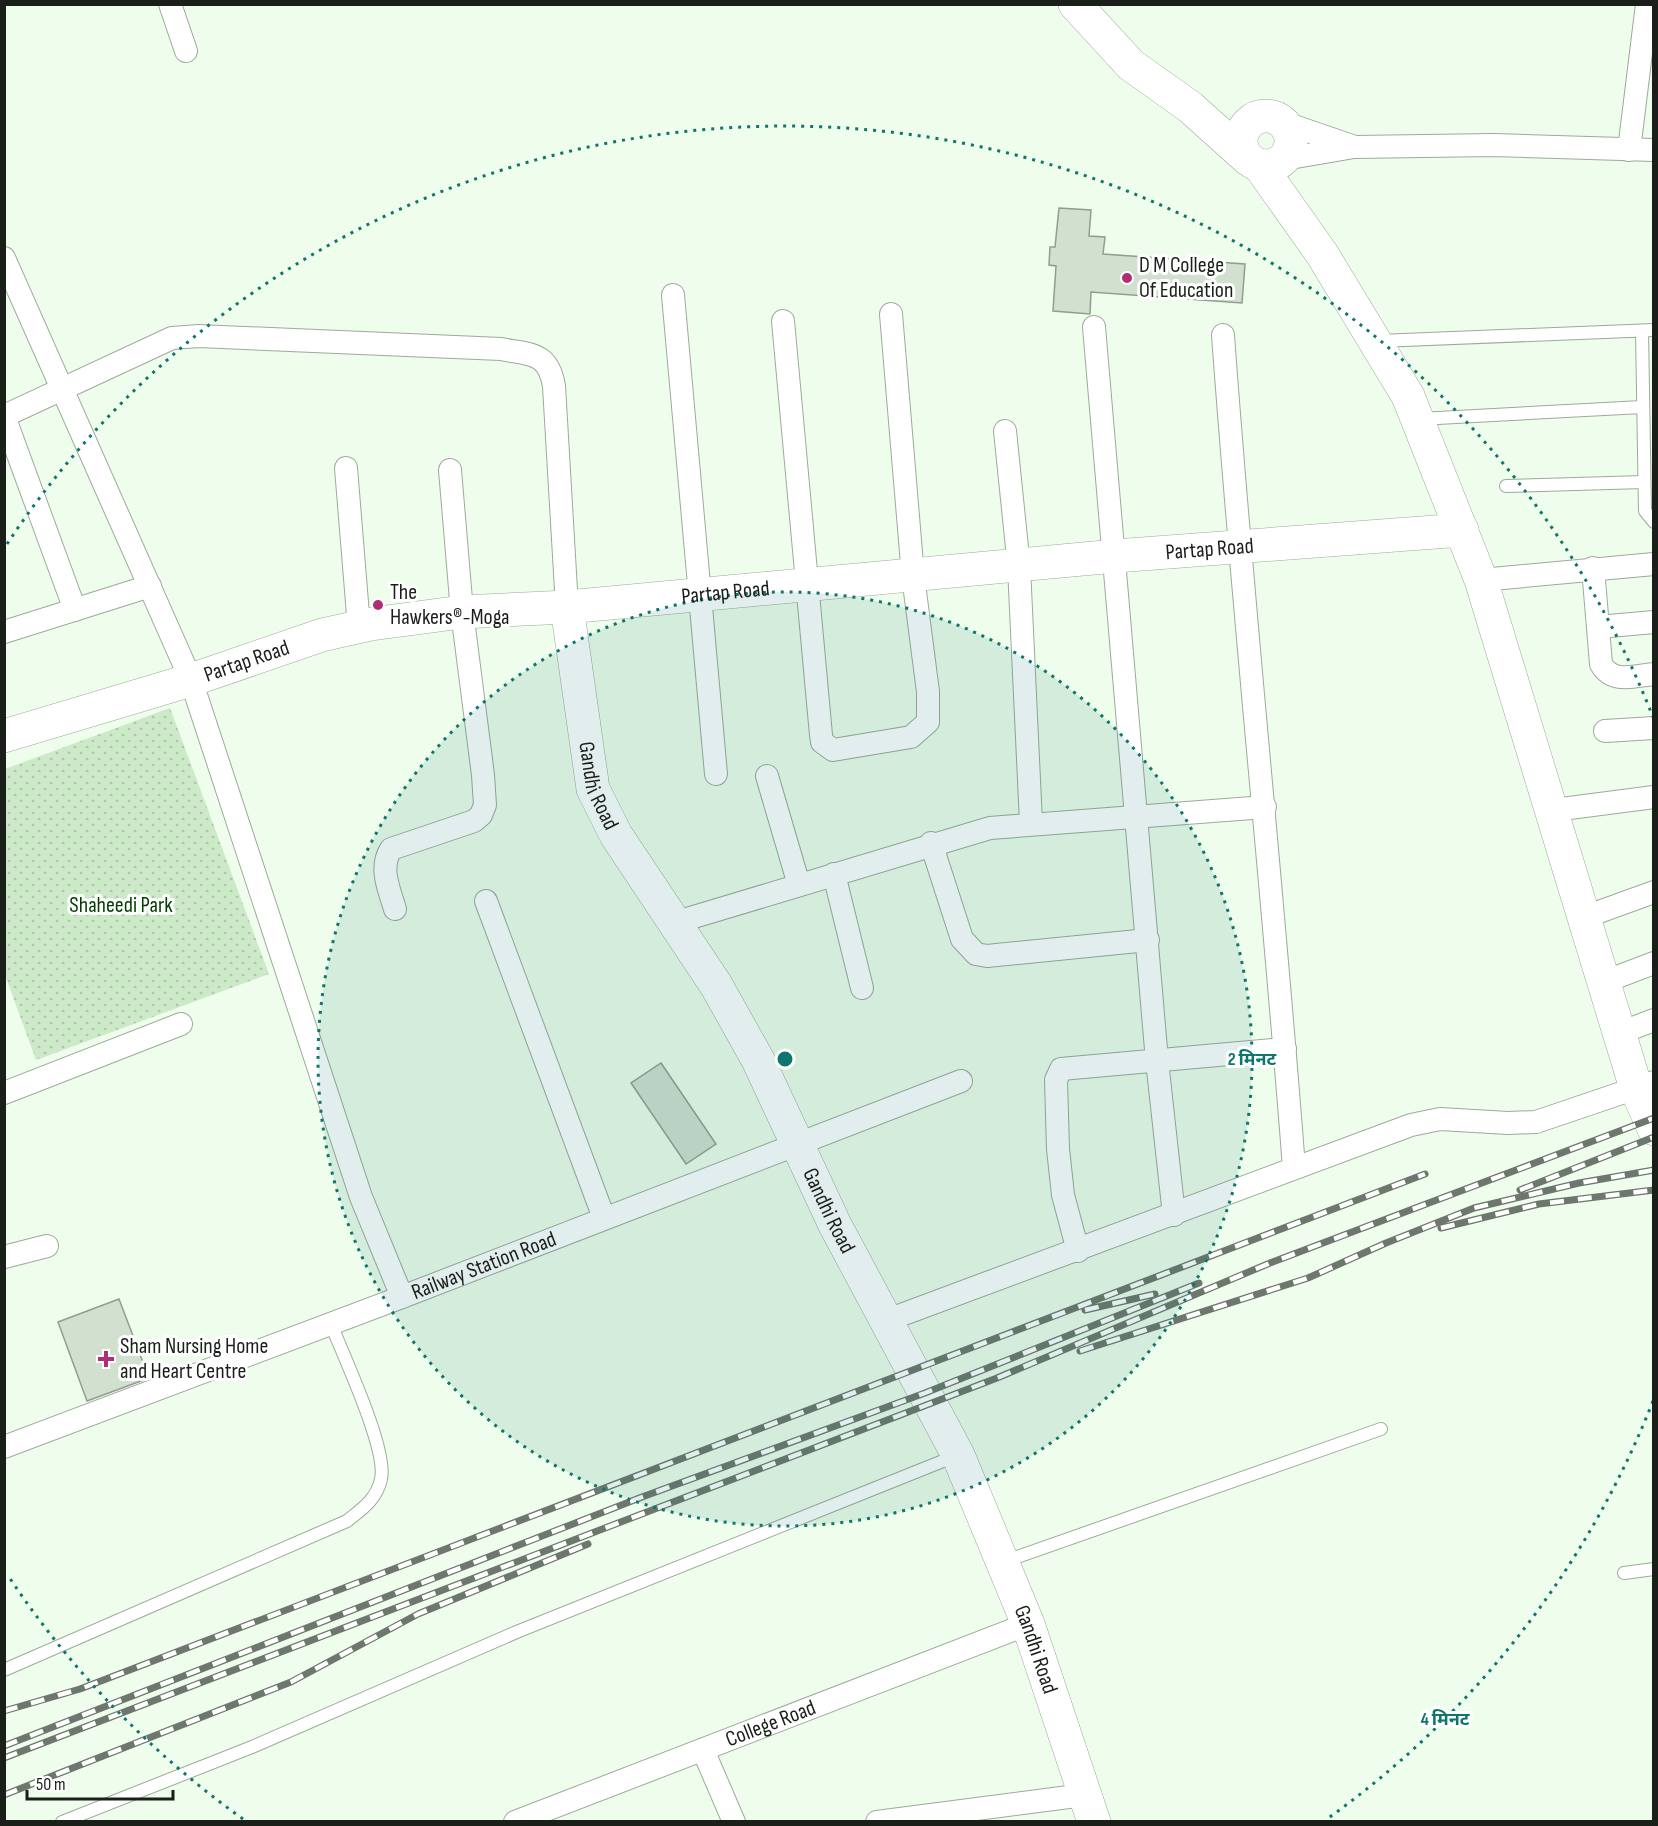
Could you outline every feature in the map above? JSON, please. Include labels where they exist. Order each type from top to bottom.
[{"type":"street","points":[[170,4],[186,51]]},
{"type":"street","points":[[1075,4],[1131,65],[1263,161],[1408,396],[1482,580],[1554,810],[1620,1033],[1645,1085],[1653,1129]]},
{"type":"street","points":[[1629,150],[1647,4]]},
{"type":"street","points":[[1190,107],[1272,120],[1354,147]]},
{"type":"street","points":[[1263,161],[1291,148],[1291,135],[1272,120],[1249,123],[1242,134],[1241,147],[1263,161],[1354,147],[1494,145],[1653,150]]},
{"type":"street","points":[[4,258],[191,680],[361,1197],[402,1297]]},
{"type":"street","points":[[673,295],[716,774]]},
{"type":"street","points":[[783,321],[805,586],[821,735],[828,747],[842,750],[911,737],[918,734],[928,722],[928,692],[914,576],[891,314]]},
{"type":"street","points":[[1094,327],[1138,818],[1157,1061],[1174,1215]]},
{"type":"street","points":[[75,609],[4,416],[172,338],[199,336],[501,349],[539,357],[546,362],[554,386],[567,607]]},
{"type":"street","points":[[1223,336],[1239,548],[1265,807],[1294,1168]]},
{"type":"street","points":[[1005,431],[1019,567],[1031,823]]},
{"type":"street","points":[[346,468],[359,627]]},
{"type":"street","points":[[395,909],[385,873],[386,858],[391,849],[474,821],[481,815],[485,805],[462,612],[450,470]]},
{"type":"street","name":"Partap Road","points":[[7,728],[191,680],[322,635],[359,627],[462,612],[567,607],[1019,567],[1115,556],[1462,531]]},
{"type":"street","points":[[1482,580],[1653,564]]},
{"type":"street","points":[[1593,568],[1601,664],[1606,673],[1614,678],[1653,674]]},
{"type":"street","points":[[4,632],[150,586]]},
{"type":"street","name":"Gandhi Road","points":[[567,607],[593,789],[616,835],[716,985],[758,1060],[796,1145],[885,1321],[958,1455],[1028,1624],[1089,1808]]},
{"type":"street","points":[[1598,627],[1653,622]]},
{"type":"street","points":[[1605,731],[1653,728]]},
{"type":"street","points":[[767,776],[799,885]]},
{"type":"street","points":[[1554,810],[1653,797]]},
{"type":"street","points":[[676,922],[932,843],[990,828],[1031,823],[1138,818],[1265,807]]},
{"type":"street","points":[[932,843],[962,939],[976,954],[987,956],[1148,940]]},
{"type":"street","points":[[834,874],[862,988]]},
{"type":"street","points":[[1585,917],[1653,892]]},
{"type":"street","points":[[486,901],[604,1218]]},
{"type":"street","points":[[1604,982],[1651,972]]},
{"type":"street","points":[[1620,1033],[1653,1020]]},
{"type":"street","points":[[4,1093],[181,1024]]},
{"type":"street","points":[[1078,1251],[1064,1195],[1058,1149],[1058,1073],[1066,1067],[1285,1049]]},
{"type":"street","name":"Railway Station Road","points":[[4,1447],[402,1297],[960,1081]]},
{"type":"street","points":[[885,1321],[1411,1125],[1440,1119],[1508,1123],[1536,1122],[1645,1085]]},
{"type":"street","points":[[4,1257],[47,1246]]},
{"type":"street","name":"College Road","points":[[515,1821],[1028,1624]]},
{"type":"street","points":[[703,1750],[734,1821]]},
{"type":"street","points":[[877,1821],[1089,1808]]},
{"type":"lane","points":[[1376,342],[1648,330],[1642,407],[1645,511],[1653,522]]},
{"type":"lane","points":[[1418,419],[1642,407]]},
{"type":"lane","points":[[1506,486],[1644,482]]},
{"type":"lane","points":[[4,1670],[347,1521],[371,1502],[382,1478],[381,1452],[331,1324]]},
{"type":"lane","points":[[1002,1562],[1381,1429]]},
{"type":"lane","points":[[62,1821],[252,1747],[519,1631],[958,1455]]},
{"type":"lane","points":[[1624,1573],[1653,1569]]},
{"type":"green space","name":"Shaheedi Park","points":[[170,708],[269,974],[36,1060],[5,975],[5,769]]},
{"type":"building","points":[[1059,208],[1091,210],[1089,236],[1105,237],[1103,254],[1245,264],[1242,303],[1091,292],[1090,314],[1053,311],[1056,266],[1049,265],[1050,247],[1055,247]]},
{"type":"building","points":[[661,1063],[716,1144],[686,1164],[631,1083]]},
{"type":"building","points":[[119,1299],[149,1378],[87,1401],[58,1322]]},
{"type":"railway","points":[[4,1758],[997,1378],[1270,1263],[1654,1118]]},
{"type":"railway","points":[[1520,1190],[1654,1137]]},
{"type":"railway","points":[[1080,1351],[1308,1278],[1386,1243],[1474,1208],[1579,1183],[1654,1170]]},
{"type":"railway","points":[[4,1711],[80,1689],[1425,1174]]},
{"type":"railway","points":[[1441,1228],[1539,1204],[1654,1190]]},
{"type":"railway","points":[[4,1746],[642,1497],[925,1393],[1199,1283]]},
{"type":"railway","points":[[1085,1310],[1155,1294]]},
{"type":"railway","points":[[4,1795],[291,1682],[418,1614],[588,1544]]},
{"type":"place","name":"D M College Of Education","points":[[1127,278]]},
{"type":"place","name":"The Hawkers®-Moga","points":[[378,605]]},
{"type":"place","name":"Sham Nursing Home and Heart Centre","points":[[106,1359]]}]
